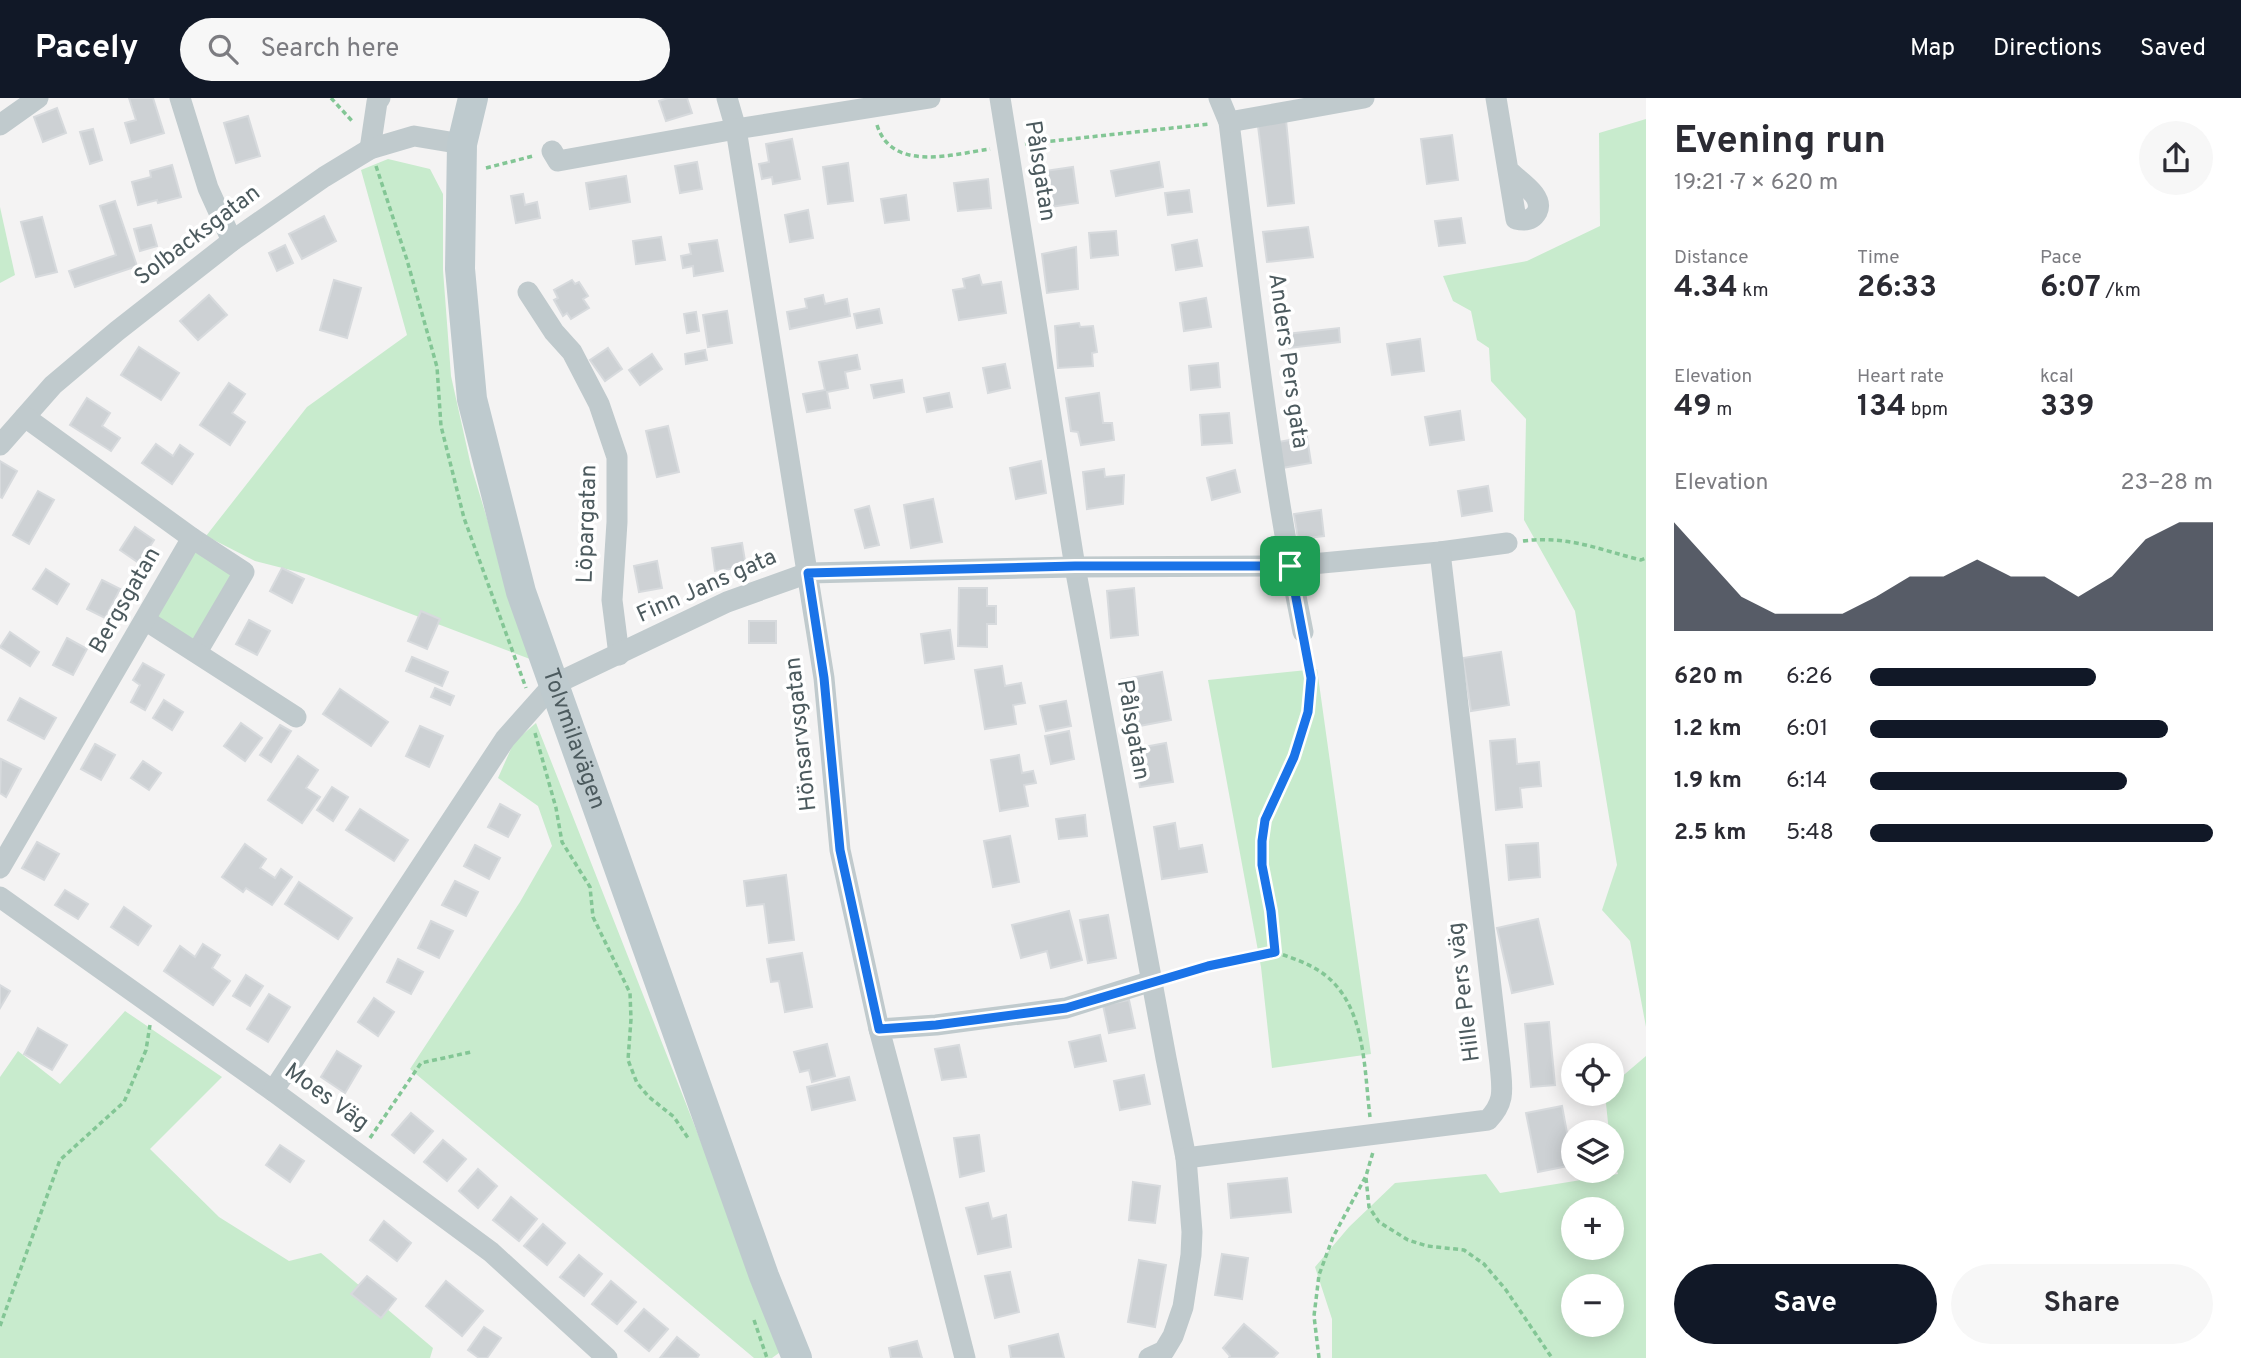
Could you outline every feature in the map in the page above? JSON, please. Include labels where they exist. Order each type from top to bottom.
[{"type":"street","points":[[0,125],[38,98]]},
{"type":"street","points":[[180,98],[208,188],[232,241]]},
{"type":"street","points":[[370,149],[377,102],[380,98]]},
{"type":"street","name":"Tolvmilavägen","points":[[473,98],[462,156],[460,269],[472,399],[521,592],[764,1276],[797,1358]]},
{"type":"street","name":"Hönsarvsgatan","points":[[727,98],[736,129],[824,678],[840,850],[879,1029],[965,1358]]},
{"type":"street","points":[[552,151],[558,161],[930,98]]},
{"type":"street","name":"Pålsgatan","points":[[1000,98],[1075,566],[1186,1158],[1192,1232],[1183,1307],[1176,1329],[1164,1351],[1149,1358]]},
{"type":"street","name":"Anders Pers gata","points":[[1219,98],[1228,122],[1254,322],[1290,566],[1303,632]]},
{"type":"street","points":[[1228,122],[1364,98]]},
{"type":"street","points":[[1496,98],[1516,219]]},
{"type":"street","name":"Solbacksgatan","points":[[0,445],[54,385],[96,349],[232,241],[324,177],[370,149],[414,136],[462,156]]},
{"type":"street","name":"Löpargatan","points":[[528,292],[554,332],[572,352],[599,404],[617,457],[617,523],[612,600],[619,655]]},
{"type":"street","name":"Bergsgatan","points":[[0,868],[192,538],[25,417]]},
{"type":"street","points":[[192,538],[244,572],[197,652]]},
{"type":"street","name":"Finn Jans gata","points":[[273,1091],[505,738],[553,685],[727,602],[808,573],[1075,566],[1290,566],[1507,543]]},
{"type":"street","name":"Hille Pers väg","points":[[1186,1158],[1488,1120],[1498,1110],[1503,1097],[1500,1064],[1440,552]]},
{"type":"street","points":[[145,620],[296,717]]},
{"type":"street","name":"Moes Väg","points":[[0,897],[273,1091],[491,1252],[607,1358]]},
{"type":"street","points":[[879,1029],[936,1025],[1066,1008],[1152,981]]},
{"type":"path","points":[[872,108],[880,133],[888,145],[904,155],[928,157],[1228,122]]},
{"type":"path","points":[[462,156],[483,169],[552,151]]},
{"type":"path","points":[[1507,543],[1543,538],[1584,543],[1641,560],[1646,558]]},
{"type":"path","points":[[1152,981],[1275,952],[1271,911],[1262,865],[1262,841],[1265,820],[1294,757],[1308,712],[1311,678],[1303,632]]},
{"type":"path","points":[[0,1326],[60,1160],[124,1102],[146,1051],[153,1006]]},
{"type":"path","points":[[358,1154],[421,1063],[471,1052]]},
{"type":"path","points":[[1366,1176],[1369,1207],[1378,1222],[1408,1240],[1464,1250],[1484,1264],[1506,1290],[1552,1358]]},
{"type":"green space","points":[[1646,119],[1646,1027],[1630,941],[1602,910],[1617,865],[1575,611],[1524,520],[1526,419],[1491,381],[1489,348],[1477,340],[1471,311],[1453,301],[1443,276],[1527,261],[1600,226],[1599,133]]},
{"type":"green space","points":[[388,159],[430,169],[443,194],[443,270],[451,376],[471,466],[530,659],[306,574],[255,561],[206,536],[307,407],[407,335],[361,170]]},
{"type":"green space","points":[[0,207],[15,275],[0,283]]},
{"type":"green space","points":[[197,548],[235,576],[193,639],[154,615]]},
{"type":"green space","points":[[1317,669],[1371,1054],[1272,1068],[1261,967],[1208,680]]},
{"type":"green space","points":[[536,723],[783,1350],[772,1358],[754,1358],[410,1069],[520,902],[552,846],[538,806],[498,778],[514,742]]},
{"type":"green space","points":[[125,1011],[222,1077],[150,1149],[219,1217],[289,1261],[321,1253],[433,1348],[430,1358],[0,1358],[0,1077],[18,1051],[60,1084]]},
{"type":"green space","points":[[1646,1056],[1646,1358],[1332,1358],[1332,1319],[1315,1267],[1349,1227],[1395,1183],[1486,1174],[1500,1193],[1562,1183],[1624,1183],[1624,1120],[1608,1120],[1606,1106],[1624,1106],[1624,1075]]},
{"type":"building","points":[[129,98],[153,98],[164,133],[131,143],[125,123],[136,120]]},
{"type":"building","points":[[687,98],[692,113],[666,121],[659,101]]},
{"type":"building","points":[[57,108],[66,133],[43,142],[34,117]]},
{"type":"building","points":[[248,116],[260,156],[236,163],[224,123]]},
{"type":"building","points":[[1286,120],[1294,203],[1268,206],[1258,126]]},
{"type":"building","points":[[93,129],[102,160],[90,164],[80,132]]},
{"type":"building","points":[[1452,135],[1458,180],[1427,184],[1421,139]]},
{"type":"building","points":[[792,139],[800,179],[773,184],[772,177],[762,179],[759,164],[769,162],[766,144]]},
{"type":"building","points":[[697,162],[702,189],[680,193],[675,166]]},
{"type":"building","points":[[1159,162],[1163,187],[1116,196],[1111,171]]},
{"type":"building","points":[[848,163],[853,201],[828,204],[823,167]]},
{"type":"building","points":[[172,165],[181,197],[138,205],[132,182],[151,177],[150,171]]},
{"type":"building","points":[[1073,167],[1078,203],[1043,208],[1038,172]]},
{"type":"building","points":[[626,176],[630,202],[590,209],[586,183]]},
{"type":"building","points":[[988,179],[991,208],[958,211],[954,183]]},
{"type":"building","points":[[1189,190],[1192,212],[1168,215],[1165,193]]},
{"type":"building","points":[[523,194],[525,205],[537,202],[540,218],[516,223],[511,196]]},
{"type":"building","points":[[906,195],[909,220],[885,223],[881,199]]},
{"type":"building","points":[[115,201],[137,266],[75,287],[69,271],[116,255],[100,206]]},
{"type":"building","points":[[808,210],[813,238],[790,242],[785,215]]},
{"type":"building","points":[[324,216],[336,241],[302,259],[289,234]]},
{"type":"building","points":[[42,217],[57,272],[36,277],[21,222]]},
{"type":"building","points":[[1461,218],[1465,243],[1439,246],[1435,221]]},
{"type":"building","points":[[151,225],[157,246],[140,251],[134,229]]},
{"type":"building","points":[[1308,227],[1313,257],[1267,262],[1263,232]]},
{"type":"building","points":[[1116,231],[1118,255],[1091,258],[1089,233]]},
{"type":"building","points":[[661,237],[665,260],[636,264],[633,241]]},
{"type":"building","points":[[717,240],[723,271],[694,276],[693,266],[683,268],[681,256],[691,254],[689,244]]},
{"type":"building","points":[[1197,240],[1202,266],[1176,270],[1172,245]]},
{"type":"building","points":[[285,245],[293,263],[277,271],[269,253]]},
{"type":"building","points":[[1076,247],[1078,289],[1047,293],[1042,254]]},
{"type":"building","points":[[979,275],[982,285],[1001,282],[1006,313],[959,320],[953,290],[965,288],[963,279]]},
{"type":"building","points":[[334,280],[361,288],[347,338],[320,330]]},
{"type":"building","points":[[572,280],[575,284],[579,282],[588,296],[583,299],[589,308],[571,319],[567,313],[563,316],[554,300],[558,298],[554,290]]},
{"type":"building","points":[[209,295],[227,315],[198,340],[180,321]]},
{"type":"building","points":[[823,295],[825,304],[847,299],[850,316],[790,329],[787,312],[807,308],[805,299]]},
{"type":"building","points":[[1206,298],[1211,327],[1184,331],[1180,303]]},
{"type":"building","points":[[879,309],[882,323],[857,328],[854,314]]},
{"type":"building","points":[[727,311],[732,343],[708,347],[703,315]]},
{"type":"building","points":[[696,312],[699,331],[687,333],[684,314]]},
{"type":"building","points":[[1079,323],[1080,327],[1093,326],[1097,352],[1092,353],[1093,366],[1058,368],[1055,326]]},
{"type":"building","points":[[1339,328],[1340,342],[1289,348],[1287,334]]},
{"type":"building","points":[[1420,339],[1424,371],[1392,375],[1387,344]]},
{"type":"building","points":[[139,347],[179,373],[161,400],[121,375]]},
{"type":"building","points":[[608,348],[622,369],[605,381],[590,360]]},
{"type":"building","points":[[705,350],[707,360],[686,364],[685,354]]},
{"type":"building","points":[[652,354],[662,369],[640,385],[629,370]]},
{"type":"building","points":[[857,355],[860,369],[845,372],[848,388],[827,392],[830,408],[807,412],[803,394],[825,390],[819,362]]},
{"type":"building","points":[[1218,363],[1220,387],[1191,390],[1189,366]]},
{"type":"building","points":[[1005,364],[1010,388],[988,393],[983,368]]},
{"type":"building","points":[[902,380],[904,392],[874,398],[871,385]]},
{"type":"building","points":[[229,383],[245,394],[232,413],[245,422],[230,445],[200,425]]},
{"type":"building","points":[[949,393],[952,407],[927,412],[924,398]]},
{"type":"building","points":[[1099,393],[1103,423],[1112,423],[1114,440],[1081,445],[1078,432],[1071,431],[1066,398]]},
{"type":"building","points":[[87,398],[110,413],[102,426],[120,438],[111,451],[70,425]]},
{"type":"building","points":[[1460,411],[1464,440],[1430,445],[1425,417]]},
{"type":"building","points":[[1229,413],[1232,443],[1202,445],[1200,415]]},
{"type":"building","points":[[668,426],[679,472],[657,477],[646,431]]},
{"type":"building","points":[[1307,437],[1311,463],[1282,468],[1278,442]]},
{"type":"building","points":[[156,444],[173,456],[180,445],[193,454],[172,484],[142,463]]},
{"type":"building","points":[[0,461],[17,471],[2,498],[0,497]]},
{"type":"building","points":[[1041,461],[1046,493],[1016,499],[1010,468]]},
{"type":"building","points":[[1104,469],[1105,477],[1124,475],[1123,504],[1087,509],[1083,472]]},
{"type":"building","points":[[1235,470],[1240,492],[1212,500],[1207,478]]},
{"type":"building","points":[[1488,486],[1492,511],[1462,516],[1458,491]]},
{"type":"building","points":[[38,491],[54,500],[29,544],[13,535]]},
{"type":"building","points":[[933,499],[942,542],[911,548],[904,505]]},
{"type":"building","points":[[869,506],[879,545],[865,548],[855,510]]},
{"type":"building","points":[[1321,510],[1324,536],[1298,539],[1294,514]]},
{"type":"building","points":[[135,527],[154,540],[139,563],[120,550]]},
{"type":"building","points":[[742,543],[746,567],[715,571],[712,548]]},
{"type":"building","points":[[657,561],[662,588],[639,592],[634,566]]},
{"type":"building","points":[[282,568],[304,579],[292,603],[270,591]]},
{"type":"building","points":[[46,569],[69,584],[57,604],[33,589]]},
{"type":"building","points":[[102,580],[120,589],[105,618],[87,609]]},
{"type":"building","points":[[959,588],[987,588],[987,606],[996,606],[996,624],[987,624],[987,647],[958,646]]},
{"type":"building","points":[[1134,588],[1138,635],[1111,638],[1107,591]]},
{"type":"building","points":[[421,611],[440,619],[427,649],[408,641]]},
{"type":"building","points":[[249,620],[270,631],[257,655],[236,644]]},
{"type":"building","points":[[749,621],[776,621],[776,643],[749,643]]},
{"type":"building","points":[[950,630],[954,659],[925,663],[921,634]]},
{"type":"building","points":[[10,632],[39,652],[30,666],[0,647]]},
{"type":"building","points":[[67,638],[87,649],[73,675],[53,665]]},
{"type":"building","points":[[1501,652],[1509,705],[1471,711],[1463,658]]},
{"type":"building","points":[[412,657],[448,672],[442,686],[406,671]]},
{"type":"building","points":[[143,663],[164,675],[145,710],[131,702],[140,685],[133,680]]},
{"type":"building","points":[[1002,666],[1005,686],[1021,683],[1025,703],[1013,705],[1016,724],[985,729],[975,670]]},
{"type":"building","points":[[1162,672],[1171,720],[1129,728],[1120,680]]},
{"type":"building","points":[[435,688],[454,696],[450,705],[431,697]]},
{"type":"building","points":[[340,689],[388,722],[371,746],[323,714]]},
{"type":"building","points":[[20,698],[56,718],[44,739],[8,720]]},
{"type":"building","points":[[164,700],[183,712],[172,730],[153,718]]},
{"type":"building","points":[[1066,701],[1071,726],[1046,731],[1040,706]]},
{"type":"building","points":[[241,723],[262,738],[245,761],[224,746]]},
{"type":"building","points":[[280,725],[291,731],[271,762],[260,755]]},
{"type":"building","points":[[420,726],[443,736],[429,767],[406,756]]},
{"type":"building","points":[[1069,731],[1074,759],[1051,764],[1045,736]]},
{"type":"building","points":[[1515,739],[1517,764],[1539,762],[1541,786],[1520,788],[1522,807],[1496,810],[1490,741]]},
{"type":"building","points":[[1166,743],[1173,782],[1140,787],[1133,749]]},
{"type":"building","points":[[95,744],[115,755],[101,780],[81,769]]},
{"type":"building","points":[[1019,755],[1022,773],[1033,771],[1036,783],[1024,785],[1028,806],[1000,811],[991,760]]},
{"type":"building","points":[[298,756],[318,770],[306,788],[320,797],[302,823],[268,800]]},
{"type":"building","points":[[1,759],[21,769],[6,797],[0,793]]},
{"type":"building","points":[[143,761],[161,773],[149,790],[131,778]]},
{"type":"building","points":[[332,787],[348,797],[333,821],[317,810]]},
{"type":"building","points":[[500,804],[520,815],[508,837],[488,827]]},
{"type":"building","points":[[360,809],[408,840],[394,861],[346,830]]},
{"type":"building","points":[[1085,815],[1087,836],[1059,839],[1056,819]]},
{"type":"building","points":[[1175,823],[1179,849],[1202,845],[1207,872],[1162,879],[1154,827]]},
{"type":"building","points":[[1010,836],[1019,882],[993,887],[984,841]]},
{"type":"building","points":[[37,842],[59,854],[44,880],[22,868]]},
{"type":"building","points":[[1538,843],[1540,877],[1509,880],[1506,845]]},
{"type":"building","points":[[245,844],[266,859],[260,868],[275,878],[281,869],[292,877],[272,905],[246,888],[243,892],[222,877]]},
{"type":"building","points":[[475,845],[500,858],[489,879],[464,866]]},
{"type":"building","points":[[786,875],[794,940],[769,943],[764,904],[747,906],[744,881]]},
{"type":"building","points":[[455,881],[478,892],[466,916],[442,905]]},
{"type":"building","points":[[299,882],[352,918],[338,939],[285,904]]},
{"type":"building","points":[[65,890],[88,904],[78,919],[55,905]]},
{"type":"building","points":[[124,907],[151,926],[138,945],[111,927]]},
{"type":"building","points":[[1069,911],[1082,960],[1051,968],[1047,951],[1021,958],[1012,925]]},
{"type":"building","points":[[1108,915],[1116,958],[1088,963],[1080,920]]},
{"type":"building","points":[[1538,919],[1553,984],[1512,993],[1497,928]]},
{"type":"building","points":[[431,921],[453,931],[439,958],[418,948]]},
{"type":"building","points":[[203,944],[220,955],[212,968],[230,981],[213,1005],[164,971],[180,946],[195,957]]},
{"type":"building","points":[[802,953],[812,1007],[785,1012],[779,981],[771,982],[767,959]]},
{"type":"building","points":[[398,959],[423,972],[411,994],[387,982]]},
{"type":"building","points":[[246,975],[263,986],[250,1006],[233,996]]},
{"type":"building","points":[[0,985],[10,991],[0,1008]]},
{"type":"building","points":[[269,994],[290,1007],[268,1042],[247,1029]]},
{"type":"building","points":[[374,998],[394,1012],[378,1036],[358,1022]]},
{"type":"building","points":[[1129,1000],[1135,1028],[1109,1033],[1103,1005]]},
{"type":"building","points":[[1549,1022],[1555,1085],[1531,1087],[1525,1024]]},
{"type":"building","points":[[38,1028],[67,1045],[52,1070],[24,1054]]},
{"type":"building","points":[[1100,1035],[1106,1061],[1075,1067],[1069,1042]]},
{"type":"building","points":[[827,1044],[835,1076],[812,1082],[809,1070],[800,1072],[794,1052]]},
{"type":"building","points":[[959,1045],[966,1077],[942,1080],[935,1049]]},
{"type":"building","points":[[337,1051],[361,1066],[345,1093],[321,1077]]},
{"type":"building","points":[[1144,1075],[1150,1104],[1120,1110],[1114,1081]]},
{"type":"building","points":[[849,1077],[855,1100],[812,1110],[807,1087]]},
{"type":"building","points":[[1562,1106],[1565,1120],[1561,1120],[1561,1167],[1538,1172],[1526,1113]]},
{"type":"building","points":[[411,1113],[433,1131],[414,1153],[392,1135]]},
{"type":"building","points":[[979,1135],[984,1171],[960,1177],[954,1138]]},
{"type":"building","points":[[443,1140],[466,1159],[447,1181],[424,1162]]},
{"type":"building","points":[[280,1145],[304,1161],[290,1182],[266,1165]]},
{"type":"building","points":[[478,1169],[497,1186],[478,1208],[459,1191]]},
{"type":"building","points":[[1287,1178],[1291,1212],[1231,1218],[1228,1184]]},
{"type":"building","points":[[1133,1182],[1160,1186],[1155,1223],[1129,1220]]},
{"type":"building","points":[[511,1197],[537,1219],[519,1241],[493,1220]]},
{"type":"building","points":[[988,1203],[992,1219],[1006,1215],[1011,1247],[978,1254],[966,1208]]},
{"type":"building","points":[[384,1221],[411,1243],[397,1261],[370,1240]]},
{"type":"building","points":[[543,1224],[565,1243],[547,1265],[524,1246]]},
{"type":"building","points":[[1222,1254],[1248,1258],[1242,1299],[1215,1295]]},
{"type":"building","points":[[579,1255],[602,1274],[584,1296],[560,1277]]},
{"type":"building","points":[[1139,1260],[1166,1265],[1155,1327],[1128,1322]]},
{"type":"building","points":[[1010,1272],[1019,1312],[995,1318],[985,1276]]},
{"type":"building","points":[[367,1276],[396,1299],[381,1318],[351,1294]]},
{"type":"building","points":[[446,1281],[483,1311],[462,1336],[426,1306]]},
{"type":"building","points":[[611,1281],[636,1302],[617,1324],[592,1304]]},
{"type":"building","points":[[644,1309],[668,1329],[649,1351],[625,1331]]},
{"type":"building","points":[[1244,1324],[1278,1353],[1273,1358],[1229,1358],[1223,1348]]},
{"type":"building","points":[[484,1327],[501,1338],[487,1358],[479,1358],[468,1350]]},
{"type":"building","points":[[1058,1334],[1064,1358],[1011,1358],[1009,1346]]},
{"type":"building","points":[[677,1337],[699,1355],[697,1358],[660,1358]]},
{"type":"building","points":[[917,1341],[922,1358],[891,1358],[889,1348]]},
{"type":"route","points":[[1075,566],[1290,566],[1311,678],[1308,712],[1294,757],[1265,820],[1262,841],[1262,865],[1271,911],[1275,952],[1152,981],[1066,1008],[936,1025],[879,1029],[840,850],[824,678],[808,573],[1075,566]]}]
